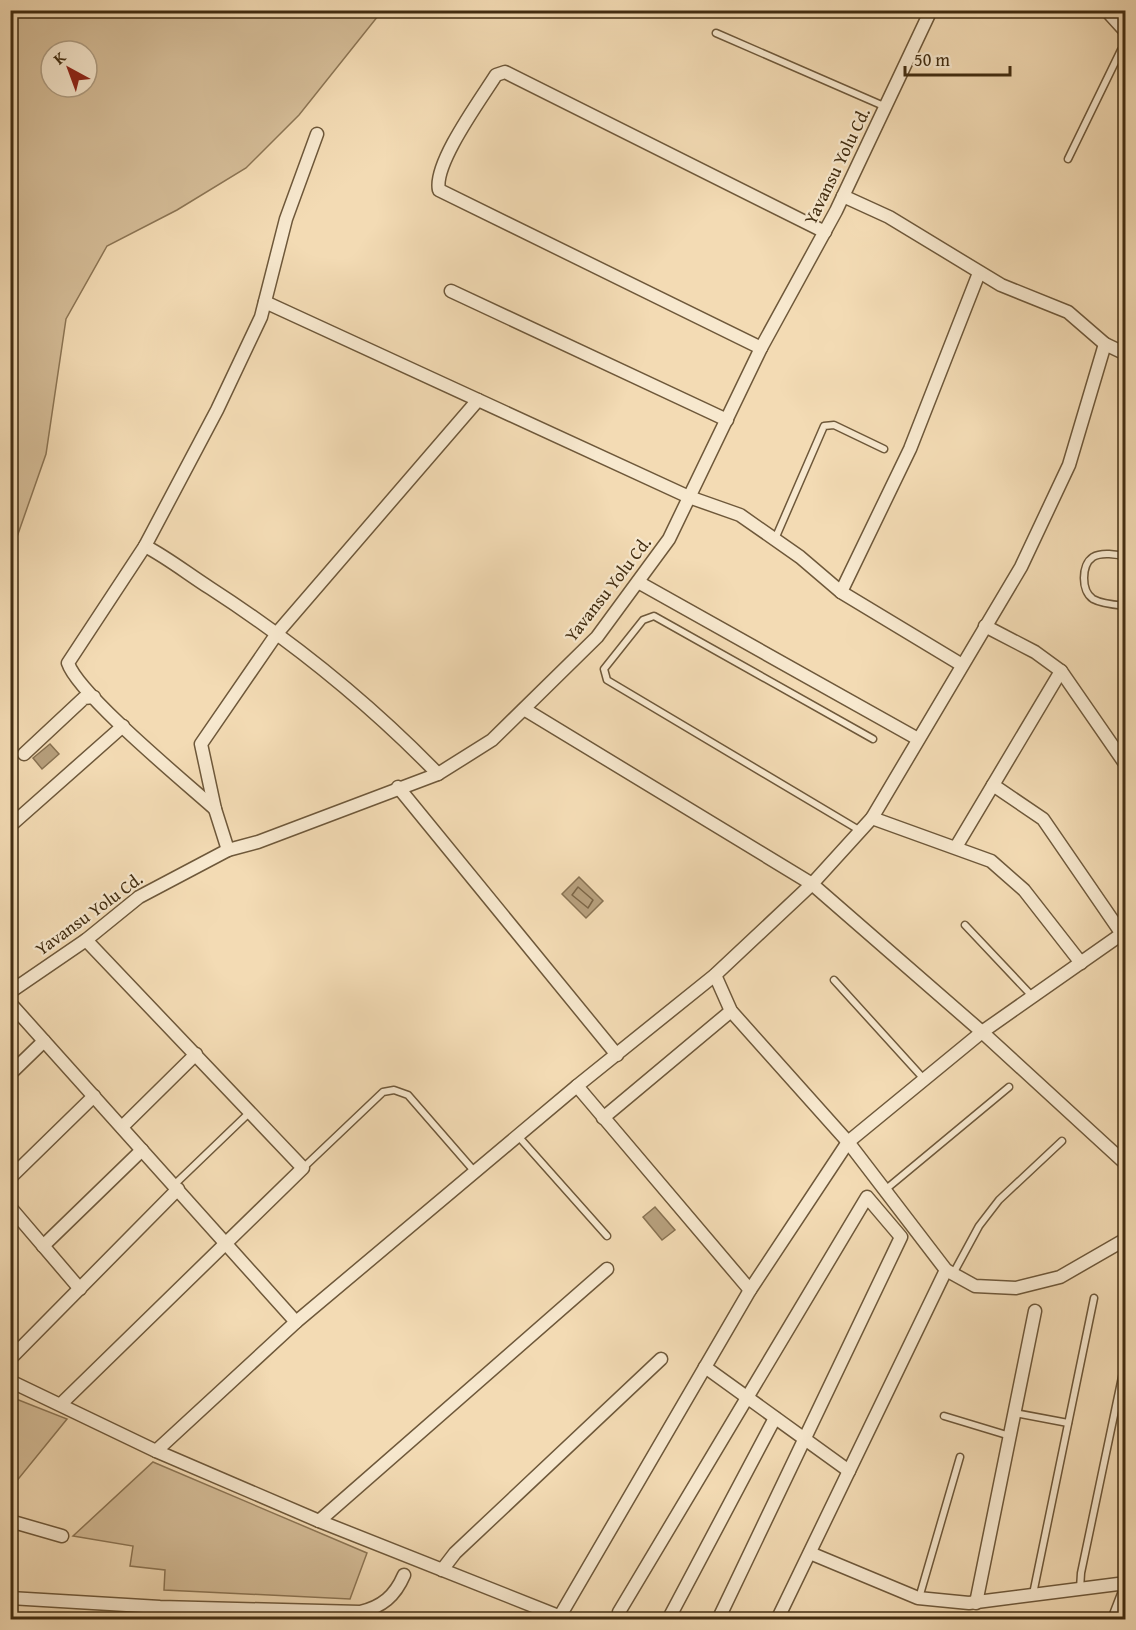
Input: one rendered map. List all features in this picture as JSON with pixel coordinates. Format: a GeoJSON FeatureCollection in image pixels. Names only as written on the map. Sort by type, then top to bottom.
{"type":"FeatureCollection","features":[{"type":"Feature","properties":{"kind":"street","name":"Yavansu Yolu Cd."},"geometry":{"type":"LineString","coordinates":[[10,992],[86,940],[139,897],[228,850],[258,842],[398,787],[438,774],[492,740],[597,637],[669,539],[761,348],[843,196],[931,10]]}},
{"type":"Feature","properties":{"kind":"street"},"geometry":{"type":"LineString","coordinates":[[1106,10],[1125,32]]}},
{"type":"Feature","properties":{"kind":"street"},"geometry":{"type":"LineString","coordinates":[[761,348],[439,190],[437,181],[453,144],[496,75],[505,72],[825,232]]}},
{"type":"Feature","properties":{"kind":"street"},"geometry":{"type":"LineString","coordinates":[[215,809],[123,726],[71,672],[68,663],[145,546],[217,410],[261,317],[286,219],[317,134]]}},
{"type":"Feature","properties":{"kind":"street"},"geometry":{"type":"LineString","coordinates":[[843,196],[889,217],[1001,285],[1068,312],[1106,344],[1125,354]]}},
{"type":"Feature","properties":{"kind":"street"},"geometry":{"type":"LineString","coordinates":[[841,591],[910,449],[980,273]]}},
{"type":"Feature","properties":{"kind":"street"},"geometry":{"type":"LineString","coordinates":[[451,291],[727,420]]}},
{"type":"Feature","properties":{"kind":"street"},"geometry":{"type":"LineString","coordinates":[[265,302],[689,498],[740,515],[800,556],[841,591],[962,665]]}},
{"type":"Feature","properties":{"kind":"street"},"geometry":{"type":"LineString","coordinates":[[156,1450],[296,1322],[577,1086],[716,975],[812,884],[872,818],[1021,567],[1069,465],[1106,344]]}},
{"type":"Feature","properties":{"kind":"street"},"geometry":{"type":"LineString","coordinates":[[228,850],[215,809],[201,744],[278,632],[478,400]]}},
{"type":"Feature","properties":{"kind":"street"},"geometry":{"type":"LineString","coordinates":[[145,546],[168,558],[278,632],[389,723],[438,774]]}},
{"type":"Feature","properties":{"kind":"street"},"geometry":{"type":"LineString","coordinates":[[638,582],[918,739]]}},
{"type":"Feature","properties":{"kind":"street"},"geometry":{"type":"LineString","coordinates":[[985,626],[1035,652],[1061,671],[1125,765]]}},
{"type":"Feature","properties":{"kind":"street"},"geometry":{"type":"LineString","coordinates":[[956,847],[1061,671]]}},
{"type":"Feature","properties":{"kind":"street"},"geometry":{"type":"LineString","coordinates":[[24,754],[84,698],[94,697]]}},
{"type":"Feature","properties":{"kind":"street"},"geometry":{"type":"LineString","coordinates":[[524,709],[812,884],[982,1032],[1125,1164]]}},
{"type":"Feature","properties":{"kind":"street"},"geometry":{"type":"LineString","coordinates":[[10,826],[123,726]]}},
{"type":"Feature","properties":{"kind":"street"},"geometry":{"type":"LineString","coordinates":[[10,1381],[62,1403],[156,1450],[319,1521],[564,1618],[750,1290],[848,1142],[923,1078],[982,1032],[1124,932],[1043,819],[993,785]]}},
{"type":"Feature","properties":{"kind":"street"},"geometry":{"type":"LineString","coordinates":[[398,787],[617,1055]]}},
{"type":"Feature","properties":{"kind":"street"},"geometry":{"type":"LineString","coordinates":[[872,818],[992,861],[1024,890],[1081,963]]}},
{"type":"Feature","properties":{"kind":"street"},"geometry":{"type":"LineString","coordinates":[[62,1403],[303,1168],[86,940]]}},
{"type":"Feature","properties":{"kind":"street"},"geometry":{"type":"LineString","coordinates":[[716,975],[731,1011],[848,1142],[950,1272],[975,1286],[1016,1288],[1060,1277],[1125,1239]]}},
{"type":"Feature","properties":{"kind":"street"},"geometry":{"type":"LineString","coordinates":[[10,1003],[296,1322]]}},
{"type":"Feature","properties":{"kind":"street"},"geometry":{"type":"LineString","coordinates":[[603,1118],[731,1011]]}},
{"type":"Feature","properties":{"kind":"street"},"geometry":{"type":"LineString","coordinates":[[10,1074],[44,1041]]}},
{"type":"Feature","properties":{"kind":"street"},"geometry":{"type":"LineString","coordinates":[[122,1127],[196,1053]]}},
{"type":"Feature","properties":{"kind":"street"},"geometry":{"type":"LineString","coordinates":[[577,1086],[750,1290]]}},
{"type":"Feature","properties":{"kind":"street"},"geometry":{"type":"LineString","coordinates":[[10,1178],[94,1096]]}},
{"type":"Feature","properties":{"kind":"street"},"geometry":{"type":"LineString","coordinates":[[43,1246],[142,1150]]}},
{"type":"Feature","properties":{"kind":"street"},"geometry":{"type":"LineString","coordinates":[[10,1359],[176,1187]]}},
{"type":"Feature","properties":{"kind":"street"},"geometry":{"type":"LineString","coordinates":[[620,1612],[867,1197],[901,1237],[718,1620]]}},
{"type":"Feature","properties":{"kind":"street"},"geometry":{"type":"LineString","coordinates":[[10,1207],[80,1289]]}},
{"type":"Feature","properties":{"kind":"street"},"geometry":{"type":"LineString","coordinates":[[319,1521],[607,1269]]}},
{"type":"Feature","properties":{"kind":"street"},"geometry":{"type":"LineString","coordinates":[[777,1620],[849,1471],[950,1272]]}},
{"type":"Feature","properties":{"kind":"street"},"geometry":{"type":"LineString","coordinates":[[976,1602],[1035,1311]]}},
{"type":"Feature","properties":{"kind":"street"},"geometry":{"type":"LineString","coordinates":[[442,1569],[454,1553],[661,1359]]}},
{"type":"Feature","properties":{"kind":"street"},"geometry":{"type":"LineString","coordinates":[[705,1367],[849,1471]]}},
{"type":"Feature","properties":{"kind":"street"},"geometry":{"type":"LineString","coordinates":[[668,1620],[775,1418]]}},
{"type":"Feature","properties":{"kind":"street"},"geometry":{"type":"LineString","coordinates":[[10,1521],[62,1536]]}},
{"type":"Feature","properties":{"kind":"street"},"geometry":{"type":"LineString","coordinates":[[810,1553],[918,1598],[976,1602],[1125,1583]]}},
{"type":"Feature","properties":{"kind":"street"},"geometry":{"type":"LineString","coordinates":[[10,1598],[160,1607],[360,1612],[379,1607],[398,1590],[404,1575]]}},
{"type":"Feature","properties":{"kind":"street"},"geometry":{"type":"LineString","coordinates":[[1114,1620],[1125,1589]]}},
{"type":"Feature","properties":{"kind":"lane"},"geometry":{"type":"LineString","coordinates":[[716,33],[886,107]]}},
{"type":"Feature","properties":{"kind":"lane"},"geometry":{"type":"LineString","coordinates":[[1068,159],[1125,46]]}},
{"type":"Feature","properties":{"kind":"lane"},"geometry":{"type":"LineString","coordinates":[[775,539],[824,426],[834,425],[884,449]]}},
{"type":"Feature","properties":{"kind":"lane"},"geometry":{"type":"LineString","coordinates":[[1125,557],[1100,554],[1090,558],[1084,581],[1086,590],[1093,599],[1125,606]]}},
{"type":"Feature","properties":{"kind":"lane"},"geometry":{"type":"LineString","coordinates":[[859,830],[607,680],[604,669],[643,620],[654,616],[873,739]]}},
{"type":"Feature","properties":{"kind":"lane"},"geometry":{"type":"LineString","coordinates":[[965,925],[1032,996]]}},
{"type":"Feature","properties":{"kind":"lane"},"geometry":{"type":"LineString","coordinates":[[834,980],[923,1078]]}},
{"type":"Feature","properties":{"kind":"lane"},"geometry":{"type":"LineString","coordinates":[[884,1190],[1009,1087]]}},
{"type":"Feature","properties":{"kind":"lane"},"geometry":{"type":"LineString","coordinates":[[303,1168],[382,1092],[394,1090],[408,1095],[475,1172]]}},
{"type":"Feature","properties":{"kind":"lane"},"geometry":{"type":"LineString","coordinates":[[176,1187],[250,1112]]}},
{"type":"Feature","properties":{"kind":"lane"},"geometry":{"type":"LineString","coordinates":[[517,1136],[608,1236]]}},
{"type":"Feature","properties":{"kind":"lane"},"geometry":{"type":"LineString","coordinates":[[950,1272],[979,1226],[999,1200],[1062,1141]]}},
{"type":"Feature","properties":{"kind":"lane"},"geometry":{"type":"LineString","coordinates":[[1033,1595],[1094,1298]]}},
{"type":"Feature","properties":{"kind":"lane"},"geometry":{"type":"LineString","coordinates":[[1080,1590],[1081,1573],[1125,1358]]}},
{"type":"Feature","properties":{"kind":"lane"},"geometry":{"type":"LineString","coordinates":[[1117,1398],[1125,1400]]}},
{"type":"Feature","properties":{"kind":"lane"},"geometry":{"type":"LineString","coordinates":[[1015,1413],[1068,1422]]}},
{"type":"Feature","properties":{"kind":"lane"},"geometry":{"type":"LineString","coordinates":[[944,1416],[1010,1436]]}},
{"type":"Feature","properties":{"kind":"lane"},"geometry":{"type":"LineString","coordinates":[[918,1598],[960,1457]]}},
{"type":"Feature","properties":{"kind":"shaded area"},"geometry":{"type":"Polygon","coordinates":[[[11,10],[382,11],[299,115],[246,168],[177,210],[107,246],[66,319],[46,454],[11,554],[11,10]]]}},
{"type":"Feature","properties":{"kind":"shaded area"},"geometry":{"type":"Polygon","coordinates":[[[11,1397],[67,1419],[11,1488],[11,1397]]]}},
{"type":"Feature","properties":{"kind":"shaded area"},"geometry":{"type":"Polygon","coordinates":[[[153,1462],[367,1553],[350,1599],[164,1590],[165,1570],[130,1566],[133,1546],[73,1536],[153,1462]]]}},
{"type":"Feature","properties":{"kind":"water"},"geometry":{"type":"Polygon","coordinates":[[[50,744],[59,754],[42,769],[33,758],[50,744]]]}},
{"type":"Feature","properties":{"kind":"water"},"geometry":{"type":"Polygon","coordinates":[[[579,877],[603,901],[586,918],[562,894],[579,877]]]}},
{"type":"Feature","properties":{"kind":"water"},"geometry":{"type":"Polygon","coordinates":[[[655,1207],[675,1230],[662,1240],[643,1217],[655,1207]]]}}]}
